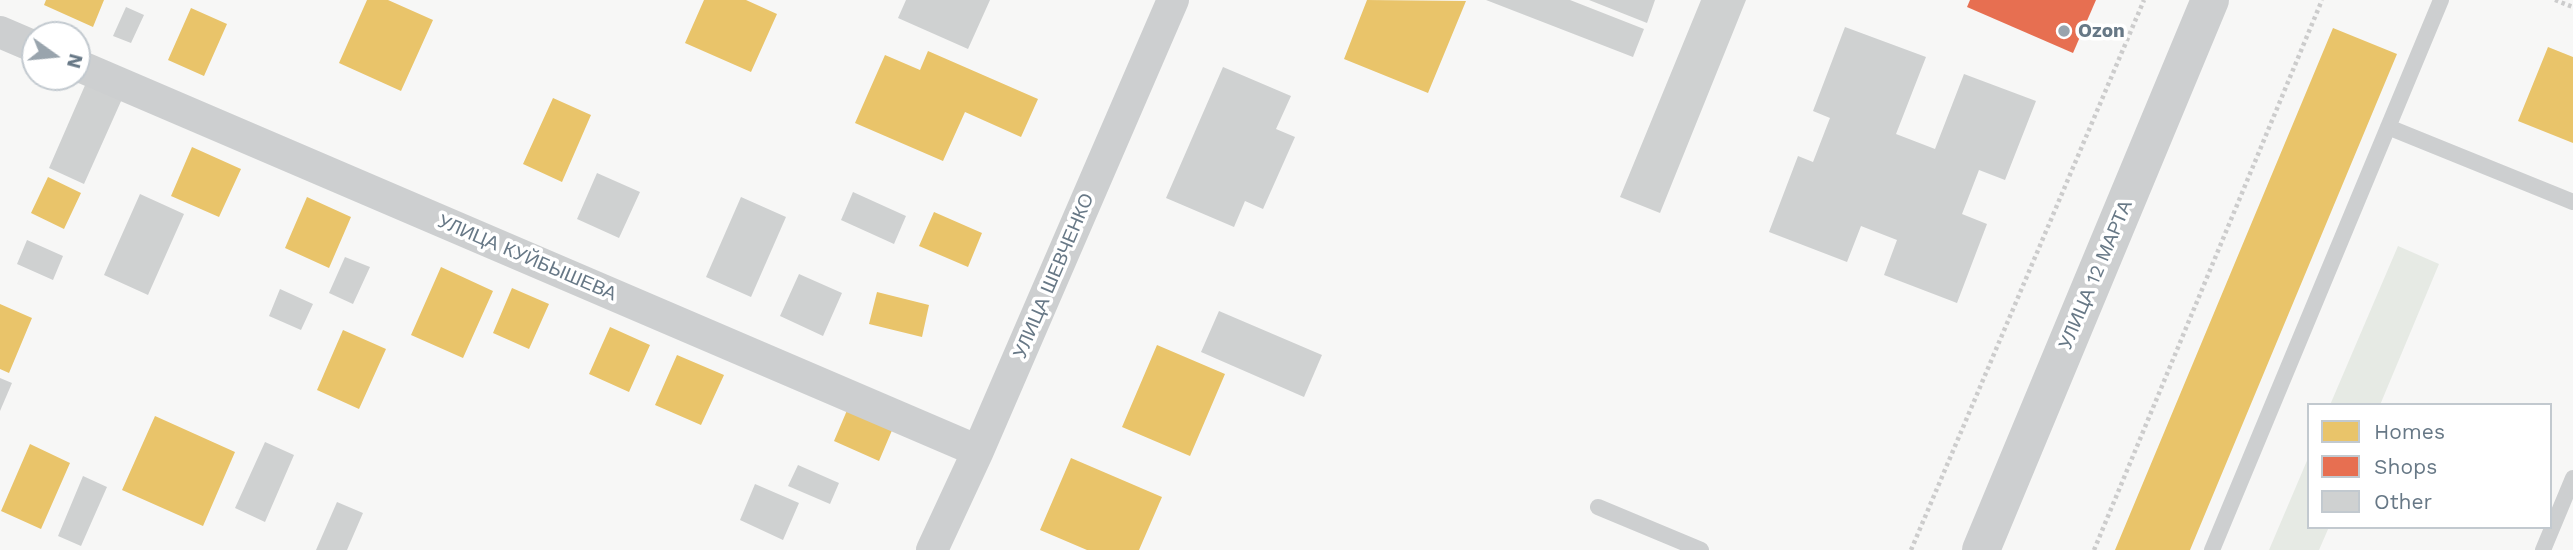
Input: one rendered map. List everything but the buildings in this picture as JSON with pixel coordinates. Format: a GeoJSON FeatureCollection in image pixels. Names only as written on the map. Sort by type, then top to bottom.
{"type":"FeatureCollection","features":[{"type":"Feature","properties":{"kind":"street","name":"УЛИЦА ШЕВЧЕНКО"},"geometry":{"type":"LineString","coordinates":[[932,550],[978,452],[1173,0]]}},
{"type":"Feature","properties":{"kind":"street","name":"УЛИЦА 12 МАРТА"},"geometry":{"type":"LineString","coordinates":[[1981,550],[2210,0]]}},
{"type":"Feature","properties":{"kind":"street"},"geometry":{"type":"LineString","coordinates":[[0,32],[21,41]]}},
{"type":"Feature","properties":{"kind":"street","name":"УЛИЦА КУЙБЫШЕВА"},"geometry":{"type":"LineString","coordinates":[[91,71],[978,452]]}},
{"type":"Feature","properties":{"kind":"lane"},"geometry":{"type":"LineString","coordinates":[[2212,550],[2441,0]]}},
{"type":"Feature","properties":{"kind":"lane"},"geometry":{"type":"LineString","coordinates":[[2388,127],[2573,202]]}},
{"type":"Feature","properties":{"kind":"lane"},"geometry":{"type":"LineString","coordinates":[[2552,528],[2573,478]]}},
{"type":"Feature","properties":{"kind":"lane"},"geometry":{"type":"LineString","coordinates":[[1598,507],[1701,550]]}},
{"type":"Feature","properties":{"kind":"lane"},"geometry":{"type":"LineString","coordinates":[[2543,550],[2552,529]]}},
{"type":"Feature","properties":{"kind":"path"},"geometry":{"type":"LineString","coordinates":[[1911,550],[2144,0]]}},
{"type":"Feature","properties":{"kind":"path"},"geometry":{"type":"LineString","coordinates":[[2094,550],[2322,0]]}},
{"type":"Feature","properties":{"kind":"path"},"geometry":{"type":"LineString","coordinates":[[2555,0],[2573,7]]}},
{"type":"Feature","properties":{"kind":"shaded area"},"geometry":{"type":"Polygon","coordinates":[[[2398,246],[2439,264],[2381,403],[2331,403],[2398,246]]]}},
{"type":"Feature","properties":{"kind":"shaded area"},"geometry":{"type":"Polygon","coordinates":[[[2307,461],[2307,529],[2328,529],[2319,550],[2269,550],[2307,461]]]}},
{"type":"Feature","properties":{"kind":"place","name":"Ozon"},"geometry":{"type":"Point","coordinates":[2064,31]}}]}
